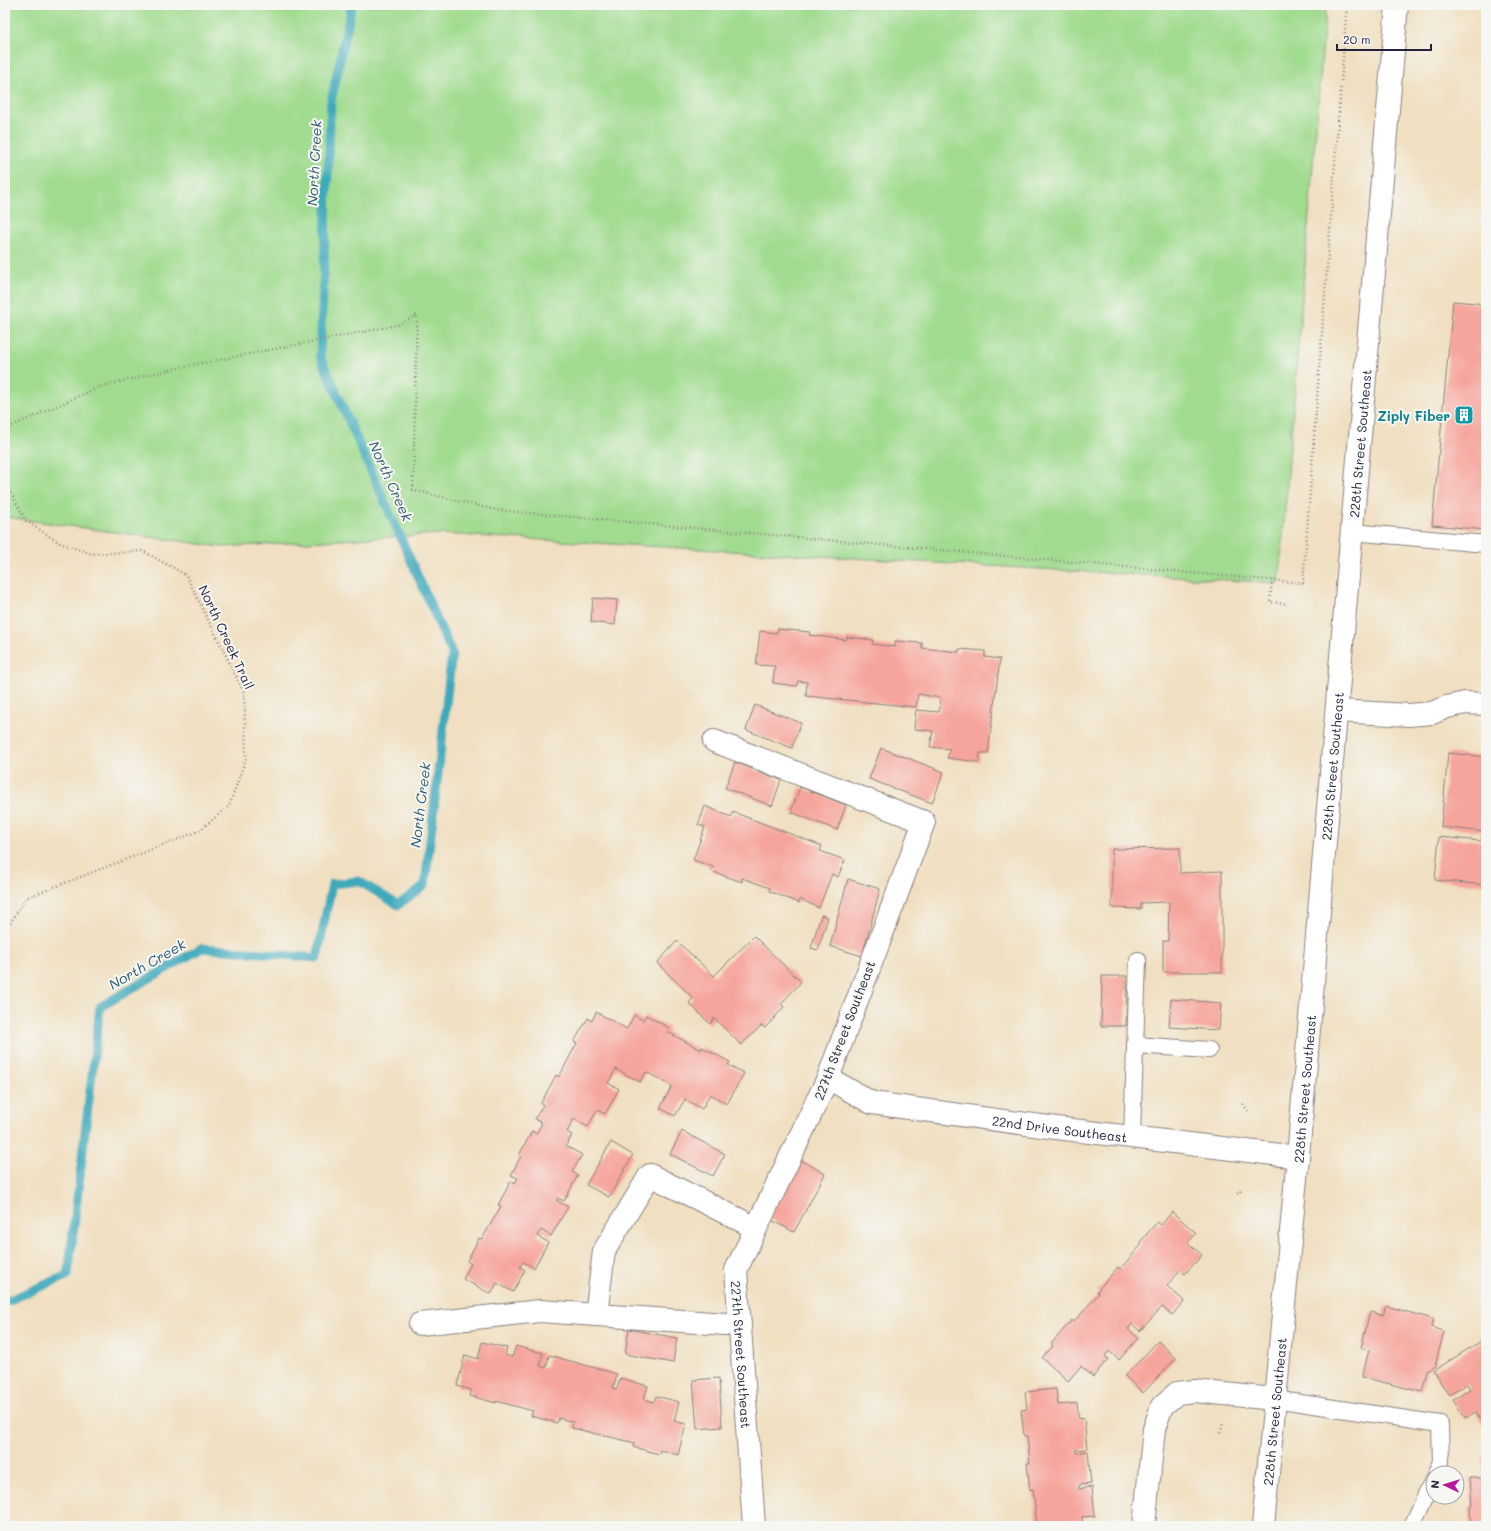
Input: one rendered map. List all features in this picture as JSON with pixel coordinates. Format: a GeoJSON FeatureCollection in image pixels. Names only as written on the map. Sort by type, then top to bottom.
{"type":"FeatureCollection","features":[{"type":"Feature","properties":{"kind":"street","name":"228th Street Southeast"},"geometry":{"type":"LineString","coordinates":[[1263,1526],[1298,1157],[1397,5]]}},
{"type":"Feature","properties":{"kind":"street"},"geometry":{"type":"LineString","coordinates":[[1337,711],[1409,715],[1432,713],[1447,707],[1465,703],[1486,704]]}},
{"type":"Feature","properties":{"kind":"street","name":"227th Street Southeast"},"geometry":{"type":"LineString","coordinates":[[714,741],[924,822],[828,1078],[736,1270],[754,1526]]}},
{"type":"Feature","properties":{"kind":"street","name":"22nd Drive Southeast"},"geometry":{"type":"LineString","coordinates":[[828,1078],[872,1103],[1298,1157]]}},
{"type":"Feature","properties":{"kind":"street"},"geometry":{"type":"LineString","coordinates":[[596,1315],[604,1251],[650,1175],[756,1228]]}},
{"type":"Feature","properties":{"kind":"street"},"geometry":{"type":"LineString","coordinates":[[420,1324],[540,1311],[740,1324]]}},
{"type":"Feature","properties":{"kind":"street"},"geometry":{"type":"LineString","coordinates":[[1144,1526],[1154,1429],[1162,1406],[1177,1393],[1194,1391],[1274,1399]]}},
{"type":"Feature","properties":{"kind":"lane"},"geometry":{"type":"LineString","coordinates":[[1352,532],[1486,544]]}},
{"type":"Feature","properties":{"kind":"lane"},"geometry":{"type":"LineString","coordinates":[[1132,1137],[1138,960]]}},
{"type":"Feature","properties":{"kind":"lane"},"geometry":{"type":"LineString","coordinates":[[1135,1045],[1209,1050]]}},
{"type":"Feature","properties":{"kind":"lane"},"geometry":{"type":"LineString","coordinates":[[1274,1399],[1440,1424],[1440,1465]]}},
{"type":"Feature","properties":{"kind":"lane"},"geometry":{"type":"LineString","coordinates":[[1412,1526],[1425,1498]]}},
{"type":"Feature","properties":{"kind":"path"},"geometry":{"type":"LineString","coordinates":[[5,429],[102,386],[182,367],[398,325],[417,315],[413,490],[496,510],[1302,583],[1347,5]]}},
{"type":"Feature","properties":{"kind":"path","name":"North Creek Trail"},"geometry":{"type":"LineString","coordinates":[[5,482],[26,521],[60,543],[92,554],[143,551],[186,575],[244,692],[246,758],[229,806],[199,831],[26,898],[5,931]]}},
{"type":"Feature","properties":{"kind":"path"},"geometry":{"type":"LineString","coordinates":[[1272,580],[1270,602],[1288,604]]}},
{"type":"Feature","properties":{"kind":"path"},"geometry":{"type":"LineString","coordinates":[[1244,1104],[1248,1111]]}},
{"type":"Feature","properties":{"kind":"path"},"geometry":{"type":"LineString","coordinates":[[1237,1194],[1242,1190]]}},
{"type":"Feature","properties":{"kind":"path"},"geometry":{"type":"LineString","coordinates":[[1220,1433],[1223,1424]]}},
{"type":"Feature","properties":{"kind":"green space"},"geometry":{"type":"Polygon","coordinates":[[[5,5],[1326,5],[1279,583],[441,534],[222,547],[5,517],[5,5]]]}},
{"type":"Feature","properties":{"kind":"building","name":"Ziply Fiber"},"geometry":{"type":"Polygon","coordinates":[[[1453,301],[1486,304],[1486,530],[1432,525],[1453,301]]]}},
{"type":"Feature","properties":{"kind":"building"},"geometry":{"type":"Polygon","coordinates":[[[593,598],[617,600],[615,625],[591,622],[593,598]]]}},
{"type":"Feature","properties":{"kind":"building"},"geometry":{"type":"Polygon","coordinates":[[[777,629],[810,632],[809,635],[846,640],[847,637],[873,640],[872,644],[895,647],[895,641],[922,643],[922,648],[959,652],[959,649],[985,651],[985,657],[1000,659],[988,753],[980,753],[979,762],[947,758],[950,749],[930,747],[933,731],[914,729],[916,710],[939,712],[941,698],[918,694],[916,707],[806,696],[807,682],[798,681],[797,686],[773,683],[775,666],[756,665],[760,631],[777,633],[777,629]]]}},
{"type":"Feature","properties":{"kind":"building"},"geometry":{"type":"Polygon","coordinates":[[[755,705],[801,723],[792,748],[746,730],[755,705]]]}},
{"type":"Feature","properties":{"kind":"building"},"geometry":{"type":"Polygon","coordinates":[[[881,748],[944,772],[932,803],[869,779],[881,748]]]}},
{"type":"Feature","properties":{"kind":"building"},"geometry":{"type":"Polygon","coordinates":[[[1448,753],[1486,757],[1486,832],[1441,827],[1448,753]]]}},
{"type":"Feature","properties":{"kind":"building"},"geometry":{"type":"Polygon","coordinates":[[[735,762],[781,780],[772,806],[725,788],[735,762]]]}},
{"type":"Feature","properties":{"kind":"building"},"geometry":{"type":"Polygon","coordinates":[[[800,787],[846,805],[837,830],[791,812],[800,787]]]}},
{"type":"Feature","properties":{"kind":"building"},"geometry":{"type":"Polygon","coordinates":[[[705,806],[731,817],[733,812],[822,846],[820,851],[845,860],[838,877],[832,874],[819,908],[800,899],[799,903],[769,891],[770,888],[742,878],[742,882],[711,871],[713,867],[693,860],[705,827],[698,825],[705,806]]]}},
{"type":"Feature","properties":{"kind":"building"},"geometry":{"type":"Polygon","coordinates":[[[1482,834],[1486,834],[1486,885],[1435,880],[1439,837],[1481,841],[1482,834]]]}},
{"type":"Feature","properties":{"kind":"building"},"geometry":{"type":"Polygon","coordinates":[[[1180,848],[1180,873],[1222,871],[1222,972],[1163,972],[1163,941],[1168,941],[1169,902],[1141,903],[1141,909],[1112,908],[1112,849],[1180,848]]]}},
{"type":"Feature","properties":{"kind":"building"},"geometry":{"type":"Polygon","coordinates":[[[848,879],[880,889],[862,956],[830,946],[848,879]]]}},
{"type":"Feature","properties":{"kind":"building"},"geometry":{"type":"Polygon","coordinates":[[[821,915],[828,917],[818,950],[811,948],[821,915]]]}},
{"type":"Feature","properties":{"kind":"building"},"geometry":{"type":"Polygon","coordinates":[[[754,936],[801,982],[781,1004],[784,1007],[765,1028],[762,1025],[741,1045],[714,1018],[710,1024],[689,1003],[693,998],[657,963],[677,941],[714,976],[754,936]]]}},
{"type":"Feature","properties":{"kind":"building"},"geometry":{"type":"Polygon","coordinates":[[[1102,976],[1127,976],[1126,1026],[1101,1026],[1102,976]]]}},
{"type":"Feature","properties":{"kind":"building"},"geometry":{"type":"Polygon","coordinates":[[[1171,999],[1221,1003],[1219,1030],[1169,1027],[1171,999]]]}},
{"type":"Feature","properties":{"kind":"building"},"geometry":{"type":"Polygon","coordinates":[[[596,1012],[627,1029],[634,1015],[643,1020],[646,1015],[669,1028],[668,1032],[701,1050],[702,1047],[730,1062],[728,1065],[744,1073],[727,1104],[710,1094],[702,1109],[685,1099],[675,1116],[660,1108],[672,1086],[646,1072],[640,1082],[616,1069],[608,1083],[619,1089],[605,1114],[597,1110],[588,1127],[574,1119],[567,1132],[572,1135],[566,1146],[582,1155],[572,1172],[578,1175],[564,1201],[558,1198],[556,1200],[568,1207],[551,1236],[541,1230],[537,1236],[548,1242],[534,1268],[523,1262],[520,1267],[525,1270],[513,1292],[497,1283],[491,1294],[463,1279],[471,1264],[467,1261],[479,1238],[482,1239],[501,1206],[498,1205],[511,1181],[515,1183],[518,1178],[511,1175],[521,1156],[519,1155],[532,1131],[536,1134],[542,1123],[535,1119],[543,1105],[541,1103],[556,1075],[559,1077],[577,1043],[574,1042],[588,1018],[592,1021],[596,1012]]]}},
{"type":"Feature","properties":{"kind":"building"},"geometry":{"type":"Polygon","coordinates":[[[682,1131],[725,1154],[713,1176],[670,1154],[682,1131]]]}},
{"type":"Feature","properties":{"kind":"building"},"geometry":{"type":"Polygon","coordinates":[[[611,1142],[633,1155],[609,1197],[586,1185],[611,1142]]]}},
{"type":"Feature","properties":{"kind":"building"},"geometry":{"type":"Polygon","coordinates":[[[796,1157],[825,1174],[794,1232],[764,1216],[796,1157]]]}},
{"type":"Feature","properties":{"kind":"building"},"geometry":{"type":"Polygon","coordinates":[[[1172,1212],[1196,1233],[1188,1243],[1202,1255],[1185,1274],[1180,1270],[1167,1286],[1184,1301],[1172,1315],[1162,1307],[1140,1331],[1132,1324],[1128,1329],[1138,1338],[1119,1360],[1109,1351],[1105,1356],[1108,1359],[1093,1377],[1081,1366],[1068,1381],[1042,1358],[1053,1346],[1051,1344],[1072,1320],[1074,1322],[1099,1293],[1097,1291],[1118,1267],[1120,1269],[1142,1244],[1140,1242],[1157,1222],[1161,1225],[1172,1212]]]}},
{"type":"Feature","properties":{"kind":"building"},"geometry":{"type":"Polygon","coordinates":[[[1386,1306],[1433,1319],[1431,1327],[1444,1331],[1435,1366],[1427,1371],[1422,1392],[1362,1377],[1369,1350],[1361,1348],[1370,1312],[1383,1315],[1386,1306]]]}},
{"type":"Feature","properties":{"kind":"building"},"geometry":{"type":"Polygon","coordinates":[[[629,1329],[677,1338],[673,1363],[625,1354],[629,1329]]]}},
{"type":"Feature","properties":{"kind":"building"},"geometry":{"type":"Polygon","coordinates":[[[1486,1338],[1486,1428],[1476,1412],[1465,1418],[1453,1400],[1470,1389],[1467,1384],[1449,1395],[1433,1371],[1486,1338]]]}},
{"type":"Feature","properties":{"kind":"building"},"geometry":{"type":"Polygon","coordinates":[[[1158,1341],[1176,1358],[1143,1393],[1125,1376],[1158,1341]]]}},
{"type":"Feature","properties":{"kind":"building"},"geometry":{"type":"Polygon","coordinates":[[[482,1342],[507,1348],[505,1355],[512,1357],[516,1346],[543,1353],[540,1366],[546,1368],[549,1355],[617,1374],[613,1388],[617,1389],[620,1378],[648,1386],[644,1399],[654,1402],[656,1396],[679,1402],[674,1421],[686,1424],[678,1455],[660,1450],[659,1454],[633,1447],[635,1443],[572,1428],[573,1422],[559,1418],[557,1423],[531,1416],[533,1411],[470,1396],[471,1390],[457,1386],[465,1355],[478,1359],[482,1342]]]}},
{"type":"Feature","properties":{"kind":"building"},"geometry":{"type":"Polygon","coordinates":[[[719,1378],[722,1427],[697,1429],[693,1380],[719,1378]]]}},
{"type":"Feature","properties":{"kind":"building"},"geometry":{"type":"Polygon","coordinates":[[[1056,1389],[1058,1405],[1077,1403],[1079,1419],[1084,1418],[1087,1449],[1075,1450],[1076,1453],[1088,1451],[1091,1484],[1079,1485],[1079,1489],[1092,1487],[1095,1516],[1082,1517],[1083,1526],[1037,1526],[1033,1489],[1030,1490],[1027,1463],[1030,1463],[1027,1436],[1024,1436],[1021,1410],[1027,1409],[1025,1392],[1056,1389]]]}},
{"type":"Feature","properties":{"kind":"building"},"geometry":{"type":"Polygon","coordinates":[[[1486,1455],[1486,1526],[1471,1526],[1470,1506],[1472,1505],[1470,1478],[1483,1478],[1482,1456],[1486,1455]]]}},
{"type":"Feature","properties":{"kind":"waterway","name":"North Creek"},"geometry":{"type":"LineString","coordinates":[[5,1302],[68,1275],[100,1007],[202,948],[317,958],[332,884],[359,881],[398,905],[425,885],[452,653],[320,356],[331,101],[352,5]]}},
{"type":"Feature","properties":{"kind":"place","name":"Ziply Fiber"},"geometry":{"type":"Point","coordinates":[1464,415]}}]}
